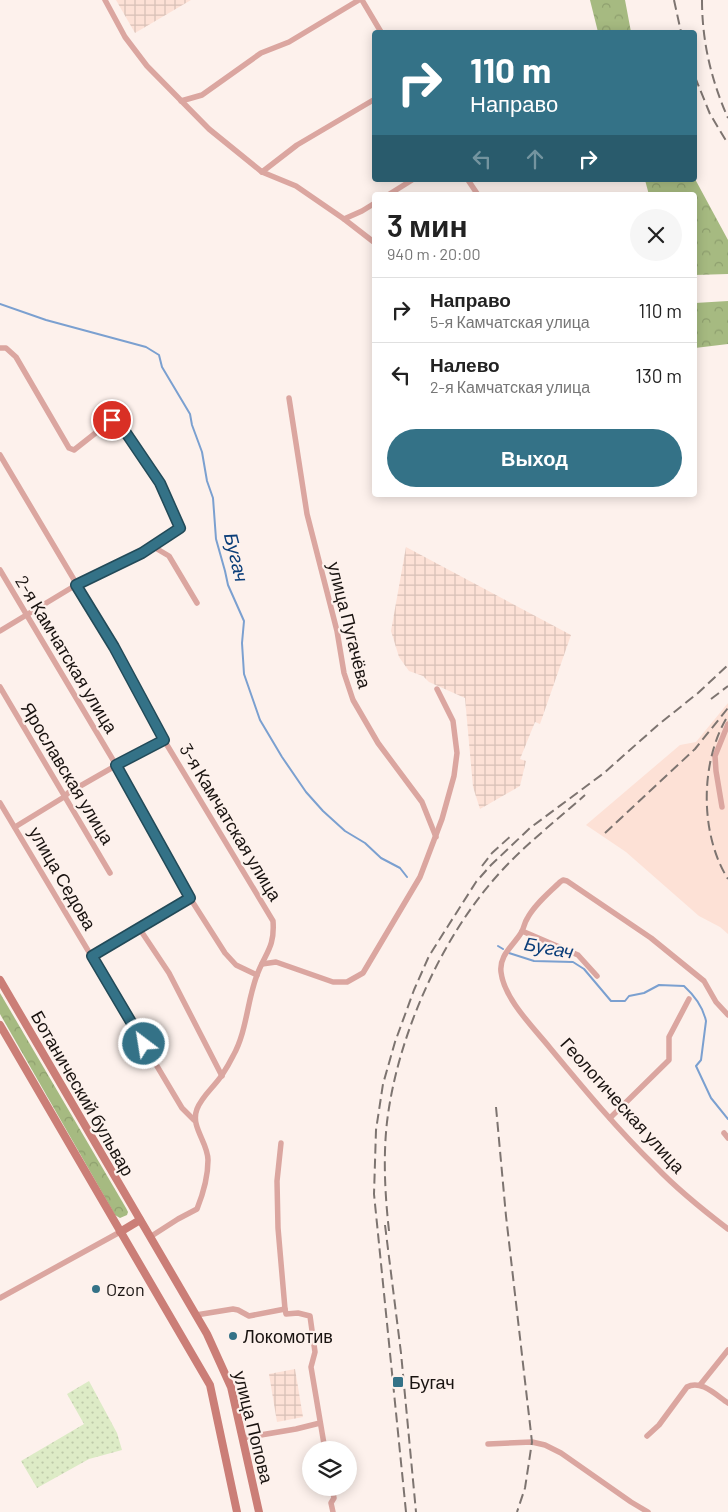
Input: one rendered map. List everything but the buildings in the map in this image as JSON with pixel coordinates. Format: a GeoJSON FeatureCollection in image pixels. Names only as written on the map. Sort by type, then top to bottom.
{"type":"FeatureCollection","features":[{"type":"Feature","properties":{"kind":"street"},"geometry":{"type":"LineString","coordinates":[[105,0],[125,37],[147,66],[209,129],[262,172],[296,186],[372,241]]}},
{"type":"Feature","properties":{"kind":"street"},"geometry":{"type":"LineString","coordinates":[[181,101],[202,95],[261,53],[289,42],[361,0],[380,30]]}},
{"type":"Feature","properties":{"kind":"street"},"geometry":{"type":"LineString","coordinates":[[262,172],[297,145],[372,101]]}},
{"type":"Feature","properties":{"kind":"street"},"geometry":{"type":"LineString","coordinates":[[393,192],[409,182]]}},
{"type":"Feature","properties":{"kind":"street"},"geometry":{"type":"LineString","coordinates":[[344,219],[372,205]]}},
{"type":"Feature","properties":{"kind":"street"},"geometry":{"type":"LineString","coordinates":[[0,348],[10,351],[16,357],[69,448],[74,450],[112,420],[118,421],[160,483],[180,524],[178,530],[142,553],[76,585],[0,631]]}},
{"type":"Feature","properties":{"kind":"street","name":"улица Пугачёва"},"geometry":{"type":"LineString","coordinates":[[289,398],[307,514],[337,631],[344,673],[353,700],[378,743],[422,802],[436,838]]}},
{"type":"Feature","properties":{"kind":"street","name":"3-я Камчатская улица"},"geometry":{"type":"LineString","coordinates":[[0,455],[114,647],[164,740],[273,921],[274,931],[271,948],[262,964]]}},
{"type":"Feature","properties":{"kind":"street"},"geometry":{"type":"LineString","coordinates":[[152,546],[169,556],[197,603]]}},
{"type":"Feature","properties":{"kind":"street","name":"2-я Камчатская улица"},"geometry":{"type":"LineString","coordinates":[[0,570],[116,765],[190,898],[232,962],[257,975]]}},
{"type":"Feature","properties":{"kind":"street","name":"Ярославская улица"},"geometry":{"type":"LineString","coordinates":[[0,688],[110,873]]}},
{"type":"Feature","properties":{"kind":"street"},"geometry":{"type":"LineString","coordinates":[[194,1120],[197,1109],[203,1099],[222,1076],[235,1053],[245,1026],[257,975],[262,964],[276,962],[333,982],[347,982],[364,973],[420,877],[436,838],[454,776],[457,753],[453,721],[437,690]]}},
{"type":"Feature","properties":{"kind":"street"},"geometry":{"type":"LineString","coordinates":[[722,807],[715,756],[728,724]]}},
{"type":"Feature","properties":{"kind":"street"},"geometry":{"type":"LineString","coordinates":[[16,827],[68,793],[164,740]]}},
{"type":"Feature","properties":{"kind":"street","name":"улица Седова"},"geometry":{"type":"LineString","coordinates":[[0,803],[182,1108],[194,1120],[207,1151],[208,1160],[202,1196],[197,1209],[150,1237]]}},
{"type":"Feature","properties":{"kind":"street"},"geometry":{"type":"LineString","coordinates":[[597,976],[578,955],[522,931],[532,911],[563,880],[651,938],[704,981],[716,1002],[728,1015]]}},
{"type":"Feature","properties":{"kind":"street"},"geometry":{"type":"LineString","coordinates":[[92,956],[190,898]]}},
{"type":"Feature","properties":{"kind":"street"},"geometry":{"type":"LineString","coordinates":[[139,928],[169,973],[222,1076]]}},
{"type":"Feature","properties":{"kind":"street","name":"Геологическая улица"},"geometry":{"type":"LineString","coordinates":[[522,931],[502,960],[501,972],[506,991],[527,1020],[610,1118],[656,1168],[728,1229]]}},
{"type":"Feature","properties":{"kind":"street","name":"Ботанический бульвар"},"geometry":{"type":"LineString","coordinates":[[0,980],[140,1220]]}},
{"type":"Feature","properties":{"kind":"street"},"geometry":{"type":"LineString","coordinates":[[610,1118],[669,1060],[669,1037],[689,999]]}},
{"type":"Feature","properties":{"kind":"street"},"geometry":{"type":"LineString","coordinates":[[0,1025],[120,1232]]}},
{"type":"Feature","properties":{"kind":"street"},"geometry":{"type":"LineString","coordinates":[[281,1143],[277,1181],[278,1228],[285,1309],[286,1314],[298,1313],[310,1316],[315,1352],[311,1367],[323,1441]]}},
{"type":"Feature","properties":{"kind":"street"},"geometry":{"type":"LineString","coordinates":[[0,1298],[140,1220]]}},
{"type":"Feature","properties":{"kind":"street","name":"улица Попова"},"geometry":{"type":"LineString","coordinates":[[140,1220],[224,1367],[231,1387],[259,1512]]}},
{"type":"Feature","properties":{"kind":"street","name":"улица Попова"},"geometry":{"type":"LineString","coordinates":[[120,1232],[210,1385],[237,1512]]}},
{"type":"Feature","properties":{"kind":"street"},"geometry":{"type":"LineString","coordinates":[[196,1315],[233,1309],[249,1316],[285,1309]]}},
{"type":"Feature","properties":{"kind":"street"},"geometry":{"type":"LineString","coordinates":[[700,1385],[728,1350]]}},
{"type":"Feature","properties":{"kind":"street"},"geometry":{"type":"LineString","coordinates":[[647,1436],[659,1425],[691,1384],[700,1385],[728,1402]]}},
{"type":"Feature","properties":{"kind":"street"},"geometry":{"type":"LineString","coordinates":[[243,1438],[320,1423]]}},
{"type":"Feature","properties":{"kind":"street"},"geometry":{"type":"LineString","coordinates":[[488,1444],[532,1442],[545,1444],[648,1512]]}},
{"type":"Feature","properties":{"kind":"street"},"geometry":{"type":"LineString","coordinates":[[333,1512],[334,1496]]}},
{"type":"Feature","properties":{"kind":"shaded area"},"geometry":{"type":"Polygon","coordinates":[[[116,0],[191,0],[135,33],[116,0]]]}},
{"type":"Feature","properties":{"kind":"shaded area"},"geometry":{"type":"Polygon","coordinates":[[[406,547],[571,635],[540,724],[535,722],[520,759],[526,761],[520,786],[480,809],[473,787],[465,698],[429,682],[423,676],[409,671],[399,657],[391,631],[406,547]]]}},
{"type":"Feature","properties":{"kind":"shaded area"},"geometry":{"type":"Polygon","coordinates":[[[728,703],[728,934],[720,927],[699,916],[626,852],[586,825],[680,745],[696,742],[728,703]]]}},
{"type":"Feature","properties":{"kind":"shaded area"},"geometry":{"type":"Polygon","coordinates":[[[295,1369],[303,1417],[277,1422],[269,1374],[295,1369]]]}},
{"type":"Feature","properties":{"kind":"green space"},"geometry":{"type":"Polygon","coordinates":[[[590,0],[625,0],[631,30],[598,30],[590,0]]]}},
{"type":"Feature","properties":{"kind":"green space"},"geometry":{"type":"Polygon","coordinates":[[[646,182],[697,182],[728,240],[728,274],[697,275],[697,192],[648,192],[646,182]]]}},
{"type":"Feature","properties":{"kind":"green space"},"geometry":{"type":"Polygon","coordinates":[[[728,301],[728,344],[697,348],[697,303],[728,301]]]}},
{"type":"Feature","properties":{"kind":"green space"},"geometry":{"type":"Polygon","coordinates":[[[0,993],[126,1208],[127,1215],[120,1218],[115,1215],[0,1014],[0,993]]]}},
{"type":"Feature","properties":{"kind":"green space"},"geometry":{"type":"Polygon","coordinates":[[[89,1381],[117,1433],[122,1450],[89,1459],[37,1488],[21,1461],[84,1424],[67,1394],[89,1381]]]}},
{"type":"Feature","properties":{"kind":"waterway","name":"Бугач"},"geometry":{"type":"LineString","coordinates":[[0,304],[46,320],[146,347],[159,355],[162,367],[190,414],[202,452],[207,481],[213,498],[216,539],[228,585],[244,621],[242,643],[244,674],[260,720],[306,792],[323,811],[345,831],[365,843],[381,858],[400,868],[407,877]]}},
{"type":"Feature","properties":{"kind":"waterway"},"geometry":{"type":"LineString","coordinates":[[498,946],[503,949]]}},
{"type":"Feature","properties":{"kind":"waterway","name":"Бугач"},"geometry":{"type":"LineString","coordinates":[[509,953],[534,961],[573,962],[584,969],[611,1001],[625,1001],[629,996],[644,993],[659,985],[684,986],[698,1002],[706,1021],[701,1060],[696,1066],[711,1098],[728,1119]]}},
{"type":"Feature","properties":{"kind":"railway"},"geometry":{"type":"LineString","coordinates":[[674,0],[681,30]]}},
{"type":"Feature","properties":{"kind":"railway"},"geometry":{"type":"LineString","coordinates":[[702,0],[702,15],[712,75],[728,118]]}},
{"type":"Feature","properties":{"kind":"railway"},"geometry":{"type":"LineString","coordinates":[[697,82],[710,114],[728,144]]}},
{"type":"Feature","properties":{"kind":"railway"},"geometry":{"type":"LineString","coordinates":[[406,1512],[374,1194],[376,1130],[383,1084],[395,1042],[414,990],[429,956],[476,882],[491,865],[530,828],[604,773],[728,665]]}},
{"type":"Feature","properties":{"kind":"railway"},"geometry":{"type":"LineString","coordinates":[[711,699],[728,686]]}},
{"type":"Feature","properties":{"kind":"railway"},"geometry":{"type":"LineString","coordinates":[[605,833],[695,749],[728,708]]}},
{"type":"Feature","properties":{"kind":"railway"},"geometry":{"type":"LineString","coordinates":[[726,719],[717,737],[711,757],[707,799],[708,821],[712,842],[728,879]]}},
{"type":"Feature","properties":{"kind":"railway"},"geometry":{"type":"LineString","coordinates":[[389,1231],[385,1176],[387,1122],[400,1057],[424,992],[457,930],[496,877],[528,845],[585,795]]}},
{"type":"Feature","properties":{"kind":"railway"},"geometry":{"type":"LineString","coordinates":[[482,866],[492,853],[513,834]]}},
{"type":"Feature","properties":{"kind":"railway"},"geometry":{"type":"LineString","coordinates":[[496,1107],[506,1216],[532,1442],[525,1488],[517,1512]]}},
{"type":"Feature","properties":{"kind":"railway"},"geometry":{"type":"LineString","coordinates":[[385,1225],[401,1353],[416,1512]]}},
{"type":"Feature","properties":{"kind":"place","name":"Ozon"},"geometry":{"type":"Point","coordinates":[96,1289]}},
{"type":"Feature","properties":{"kind":"place","name":"Локомотив"},"geometry":{"type":"Point","coordinates":[233,1336]}},
{"type":"Feature","properties":{"kind":"place","name":"Бугач"},"geometry":{"type":"Point","coordinates":[398,1382]}},
{"type":"Feature","properties":{"kind":"route"},"geometry":{"type":"LineString","coordinates":[[112,420],[118,421],[160,483],[180,524],[178,530],[142,553],[76,585],[114,647],[164,740],[116,765],[190,898],[92,956],[144,1044]]}}]}
